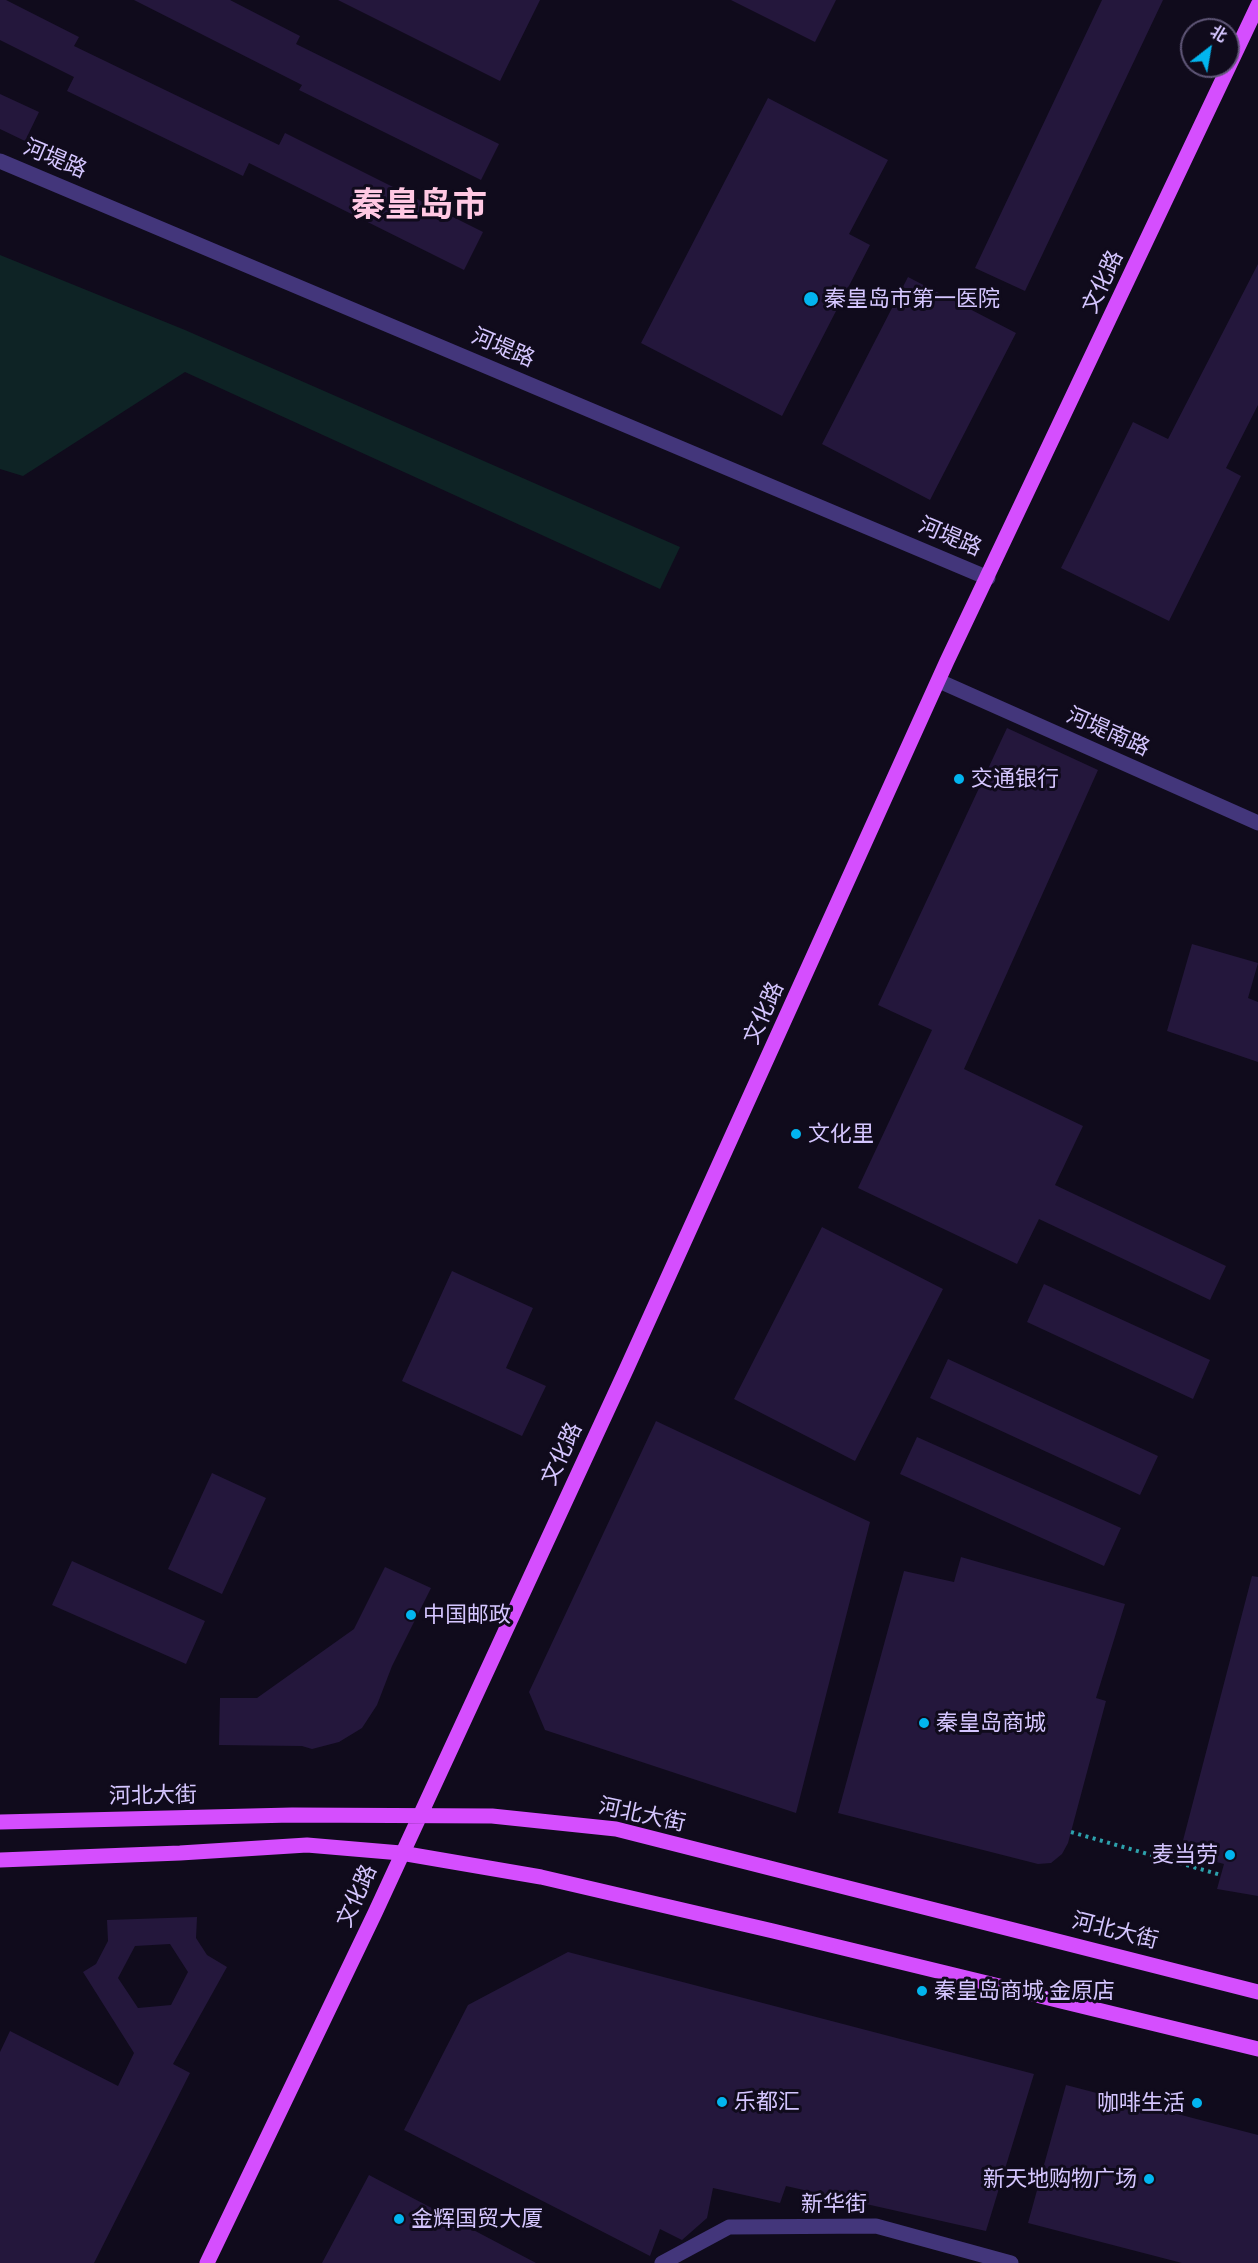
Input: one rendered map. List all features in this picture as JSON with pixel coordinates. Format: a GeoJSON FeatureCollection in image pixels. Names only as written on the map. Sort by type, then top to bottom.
{"type":"FeatureCollection","features":[{"type":"Feature","properties":{"kind":"main road","name":"文化路"},"geometry":{"type":"LineString","coordinates":[[207,2263],[375,1913],[631,1359],[947,661],[1258,5]]}},
{"type":"Feature","properties":{"kind":"main road","name":"河北大街"},"geometry":{"type":"LineString","coordinates":[[0,1822],[292,1815],[492,1816],[616,1829],[1258,1992]]}},
{"type":"Feature","properties":{"kind":"main road"},"geometry":{"type":"LineString","coordinates":[[0,1860],[307,1845],[401,1853],[541,1877],[1258,2049]]}},
{"type":"Feature","properties":{"kind":"street","name":"河堤路"},"geometry":{"type":"LineString","coordinates":[[0,161],[988,578]]}},
{"type":"Feature","properties":{"kind":"street","name":"河堤南路"},"geometry":{"type":"LineString","coordinates":[[939,681],[1258,823]]}},
{"type":"Feature","properties":{"kind":"street","name":"新华街"},"geometry":{"type":"LineString","coordinates":[[662,2263],[729,2227],[876,2226],[1011,2263]]}},
{"type":"Feature","properties":{"kind":"path"},"geometry":{"type":"LineString","coordinates":[[1071,1832],[1221,1875]]}},
{"type":"Feature","properties":{"kind":"green space"},"geometry":{"type":"Polygon","coordinates":[[[0,255],[185,330],[680,547],[660,589],[185,372],[23,476],[0,469],[0,255]]]}},
{"type":"Feature","properties":{"kind":"building"},"geometry":{"type":"Polygon","coordinates":[[[0,0],[6,0],[79,37],[74,46],[279,145],[285,133],[483,232],[464,270],[249,163],[243,176],[67,91],[74,77],[0,40],[0,0]]]}},
{"type":"Feature","properties":{"kind":"building"},"geometry":{"type":"Polygon","coordinates":[[[134,0],[230,0],[300,36],[296,44],[499,144],[481,180],[299,90],[302,85],[134,0]]]}},
{"type":"Feature","properties":{"kind":"building"},"geometry":{"type":"Polygon","coordinates":[[[338,0],[540,0],[500,81],[338,0]]]}},
{"type":"Feature","properties":{"kind":"building"},"geometry":{"type":"Polygon","coordinates":[[[731,0],[836,0],[815,42],[731,0]]]}},
{"type":"Feature","properties":{"kind":"building"},"geometry":{"type":"Polygon","coordinates":[[[1102,0],[1163,0],[1025,291],[975,268],[1102,0]]]}},
{"type":"Feature","properties":{"kind":"building"},"geometry":{"type":"Polygon","coordinates":[[[0,94],[39,112],[25,141],[0,129],[0,94]]]}},
{"type":"Feature","properties":{"kind":"building"},"geometry":{"type":"Polygon","coordinates":[[[768,98],[888,160],[849,234],[870,245],[782,416],[641,343],[768,98]]]}},
{"type":"Feature","properties":{"kind":"building"},"geometry":{"type":"Polygon","coordinates":[[[1258,264],[1258,405],[1226,468],[1241,476],[1169,621],[1061,568],[1133,422],[1168,439],[1258,264]]]}},
{"type":"Feature","properties":{"kind":"building"},"geometry":{"type":"Polygon","coordinates":[[[908,277],[1016,333],[930,500],[822,444],[908,277]]]}},
{"type":"Feature","properties":{"kind":"building"},"geometry":{"type":"Polygon","coordinates":[[[1007,728],[1098,770],[964,1069],[1083,1126],[1055,1185],[1226,1266],[1210,1300],[1039,1219],[1017,1264],[858,1188],[932,1030],[878,1005],[1007,728]]]}},
{"type":"Feature","properties":{"kind":"building"},"geometry":{"type":"Polygon","coordinates":[[[1192,944],[1258,963],[1248,998],[1258,1002],[1258,1062],[1167,1031],[1192,944]]]}},
{"type":"Feature","properties":{"kind":"building"},"geometry":{"type":"Polygon","coordinates":[[[822,1227],[943,1289],[855,1461],[734,1399],[822,1227]]]}},
{"type":"Feature","properties":{"kind":"building"},"geometry":{"type":"Polygon","coordinates":[[[452,1271],[533,1308],[506,1368],[546,1386],[522,1436],[402,1381],[452,1271]]]}},
{"type":"Feature","properties":{"kind":"building"},"geometry":{"type":"Polygon","coordinates":[[[1044,1284],[1210,1360],[1193,1399],[1027,1322],[1044,1284]]]}},
{"type":"Feature","properties":{"kind":"building"},"geometry":{"type":"Polygon","coordinates":[[[948,1359],[1158,1456],[1140,1495],[930,1398],[948,1359]]]}},
{"type":"Feature","properties":{"kind":"building"},"geometry":{"type":"Polygon","coordinates":[[[656,1421],[870,1522],[796,1813],[545,1730],[529,1692],[656,1421]]]}},
{"type":"Feature","properties":{"kind":"building"},"geometry":{"type":"Polygon","coordinates":[[[917,1437],[1121,1528],[1104,1566],[900,1474],[917,1437]]]}},
{"type":"Feature","properties":{"kind":"building"},"geometry":{"type":"Polygon","coordinates":[[[212,1473],[266,1498],[222,1594],[168,1569],[212,1473]]]}},
{"type":"Feature","properties":{"kind":"building","name":"秦皇岛商城"},"geometry":{"type":"Polygon","coordinates":[[[961,1557],[1125,1604],[1096,1698],[1106,1701],[1068,1843],[1062,1854],[1051,1863],[1038,1864],[838,1813],[904,1571],[954,1582],[961,1557]]]}},
{"type":"Feature","properties":{"kind":"building"},"geometry":{"type":"Polygon","coordinates":[[[72,1561],[205,1621],[186,1664],[52,1605],[72,1561]]]}},
{"type":"Feature","properties":{"kind":"building"},"geometry":{"type":"Polygon","coordinates":[[[385,1567],[431,1588],[392,1666],[377,1705],[362,1728],[339,1742],[312,1749],[302,1746],[219,1745],[220,1698],[257,1698],[354,1629],[385,1567]]]}},
{"type":"Feature","properties":{"kind":"building"},"geometry":{"type":"Polygon","coordinates":[[[1252,1576],[1258,1577],[1258,1896],[1217,1889],[1224,1864],[1180,1852],[1252,1576]]]}},
{"type":"Feature","properties":{"kind":"building"},"geometry":{"type":"Polygon","coordinates":[[[197,1917],[196,1938],[207,1955],[227,1967],[173,2064],[190,2073],[94,2263],[0,2263],[0,2052],[10,2031],[118,2086],[134,2053],[83,1972],[96,1964],[108,1941],[107,1920],[197,1917]],[[170,1944],[135,1946],[118,1978],[138,2008],[171,2005],[188,1972],[170,1944]]]}},
{"type":"Feature","properties":{"kind":"building","name":"乐都汇"},"geometry":{"type":"Polygon","coordinates":[[[568,1952],[1034,2074],[986,2231],[786,2186],[780,2203],[713,2188],[707,2218],[682,2240],[660,2229],[650,2256],[404,2130],[468,2005],[568,1952]]]}},
{"type":"Feature","properties":{"kind":"building","name":"新天地购物广场"},"geometry":{"type":"Polygon","coordinates":[[[1066,2085],[1258,2135],[1258,2263],[1182,2263],[1028,2223],[1066,2085]]]}},
{"type":"Feature","properties":{"kind":"building","name":"金辉国贸大厦"},"geometry":{"type":"Polygon","coordinates":[[[369,2175],[536,2263],[322,2263],[369,2175]]]}},
{"type":"Feature","properties":{"kind":"place","name":"秦皇岛市第一医院"},"geometry":{"type":"Point","coordinates":[811,299]}},
{"type":"Feature","properties":{"kind":"place","name":"交通银行"},"geometry":{"type":"Point","coordinates":[959,779]}},
{"type":"Feature","properties":{"kind":"place","name":"文化里"},"geometry":{"type":"Point","coordinates":[796,1134]}},
{"type":"Feature","properties":{"kind":"place","name":"中国邮政"},"geometry":{"type":"Point","coordinates":[411,1615]}},
{"type":"Feature","properties":{"kind":"place","name":"秦皇岛商城"},"geometry":{"type":"Point","coordinates":[924,1723]}},
{"type":"Feature","properties":{"kind":"place","name":"麦当劳"},"geometry":{"type":"Point","coordinates":[1230,1855]}},
{"type":"Feature","properties":{"kind":"place","name":"秦皇岛商城·金原店"},"geometry":{"type":"Point","coordinates":[922,1991]}},
{"type":"Feature","properties":{"kind":"place","name":"乐都汇"},"geometry":{"type":"Point","coordinates":[722,2102]}},
{"type":"Feature","properties":{"kind":"place","name":"咖啡生活"},"geometry":{"type":"Point","coordinates":[1197,2103]}},
{"type":"Feature","properties":{"kind":"place","name":"新天地购物广场"},"geometry":{"type":"Point","coordinates":[1149,2179]}},
{"type":"Feature","properties":{"kind":"place","name":"金辉国贸大厦"},"geometry":{"type":"Point","coordinates":[399,2219]}},
{"type":"Feature","properties":{"kind":"district","name":"秦皇岛市"},"geometry":{"type":"Point","coordinates":[419,206]}}]}
